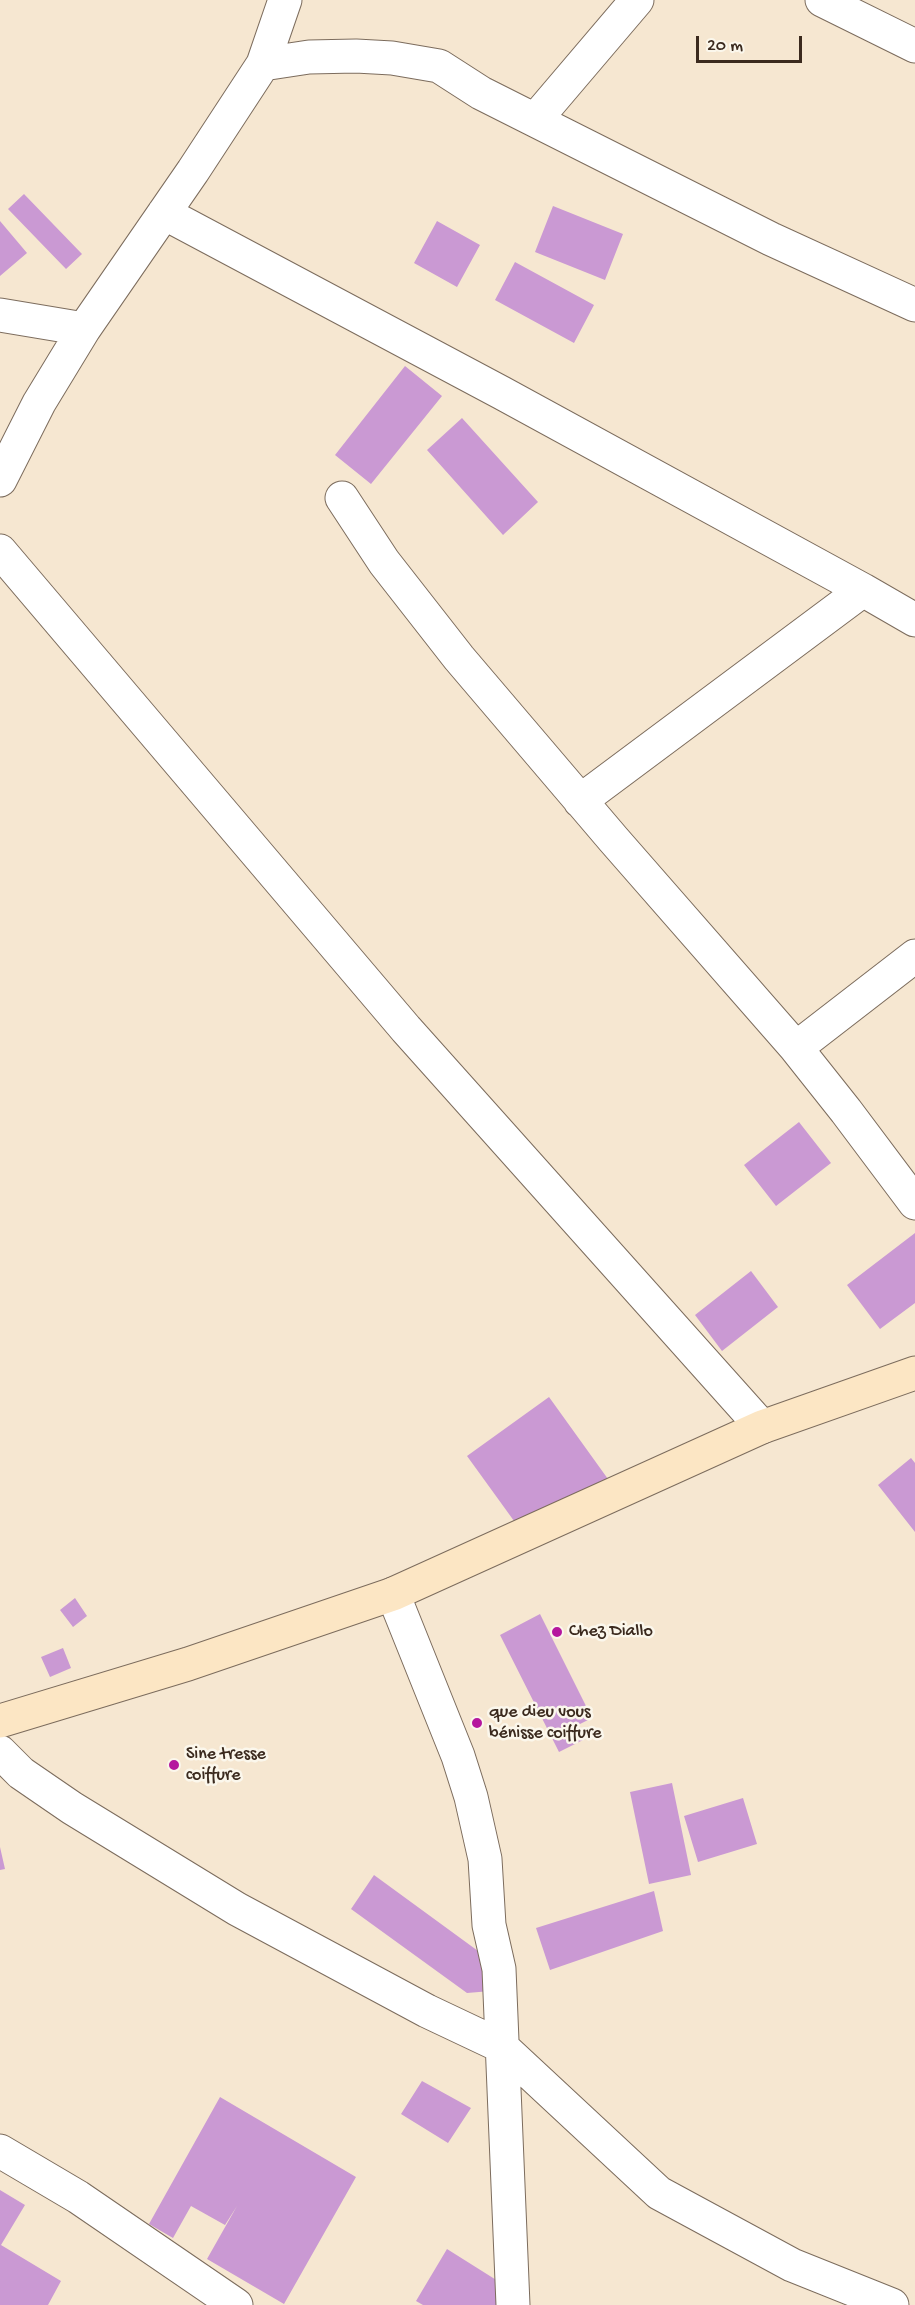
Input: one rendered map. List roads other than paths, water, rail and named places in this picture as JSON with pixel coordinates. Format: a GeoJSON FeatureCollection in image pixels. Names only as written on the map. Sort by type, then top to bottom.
{"type":"FeatureCollection","features":[{"type":"Feature","properties":{"kind":"street"},"geometry":{"type":"LineString","coordinates":[[0,480],[39,403],[84,330],[263,64],[285,0]]}},
{"type":"Feature","properties":{"kind":"street"},"geometry":{"type":"LineString","coordinates":[[535,120],[637,0]]}},
{"type":"Feature","properties":{"kind":"street"},"geometry":{"type":"LineString","coordinates":[[822,0],[915,46]]}},
{"type":"Feature","properties":{"kind":"street"},"geometry":{"type":"LineString","coordinates":[[263,64],[309,57],[356,56],[392,58],[439,66],[482,93],[771,239],[915,305]]}},
{"type":"Feature","properties":{"kind":"street"},"geometry":{"type":"LineString","coordinates":[[164,213],[513,399],[915,620]]}},
{"type":"Feature","properties":{"kind":"street"},"geometry":{"type":"LineString","coordinates":[[0,315],[84,330]]}},
{"type":"Feature","properties":{"kind":"street"},"geometry":{"type":"LineString","coordinates":[[342,498],[384,562],[459,658],[795,1048],[915,1203]]}},
{"type":"Feature","properties":{"kind":"street"},"geometry":{"type":"LineString","coordinates":[[0,551],[406,1029],[762,1427]]}},
{"type":"Feature","properties":{"kind":"street"},"geometry":{"type":"LineString","coordinates":[[580,801],[863,590]]}},
{"type":"Feature","properties":{"kind":"street"},"geometry":{"type":"LineString","coordinates":[[795,1048],[915,956]]}},
{"type":"Feature","properties":{"kind":"street"},"geometry":{"type":"LineString","coordinates":[[0,1721],[188,1664],[393,1594],[762,1427],[915,1373]]}},
{"type":"Feature","properties":{"kind":"street"},"geometry":{"type":"LineString","coordinates":[[393,1594],[458,1756],[471,1797],[485,1859],[489,1925],[499,1969],[513,2305]]}},
{"type":"Feature","properties":{"kind":"street"},"geometry":{"type":"LineString","coordinates":[[0,1752],[21,1773],[72,1808],[237,1909],[426,2011],[501,2046],[659,2193],[792,2265],[892,2305]]}},
{"type":"Feature","properties":{"kind":"street"},"geometry":{"type":"LineString","coordinates":[[0,2151],[78,2198],[236,2305]]}},
{"type":"Feature","properties":{"kind":"place","name":"Chez Diallo"},"geometry":{"type":"Point","coordinates":[557,1632]}},
{"type":"Feature","properties":{"kind":"place","name":"que dieu vous bénisse coiffure"},"geometry":{"type":"Point","coordinates":[477,1723]}},
{"type":"Feature","properties":{"kind":"place","name":"Sine tresse coiffure"},"geometry":{"type":"Point","coordinates":[174,1765]}}]}
